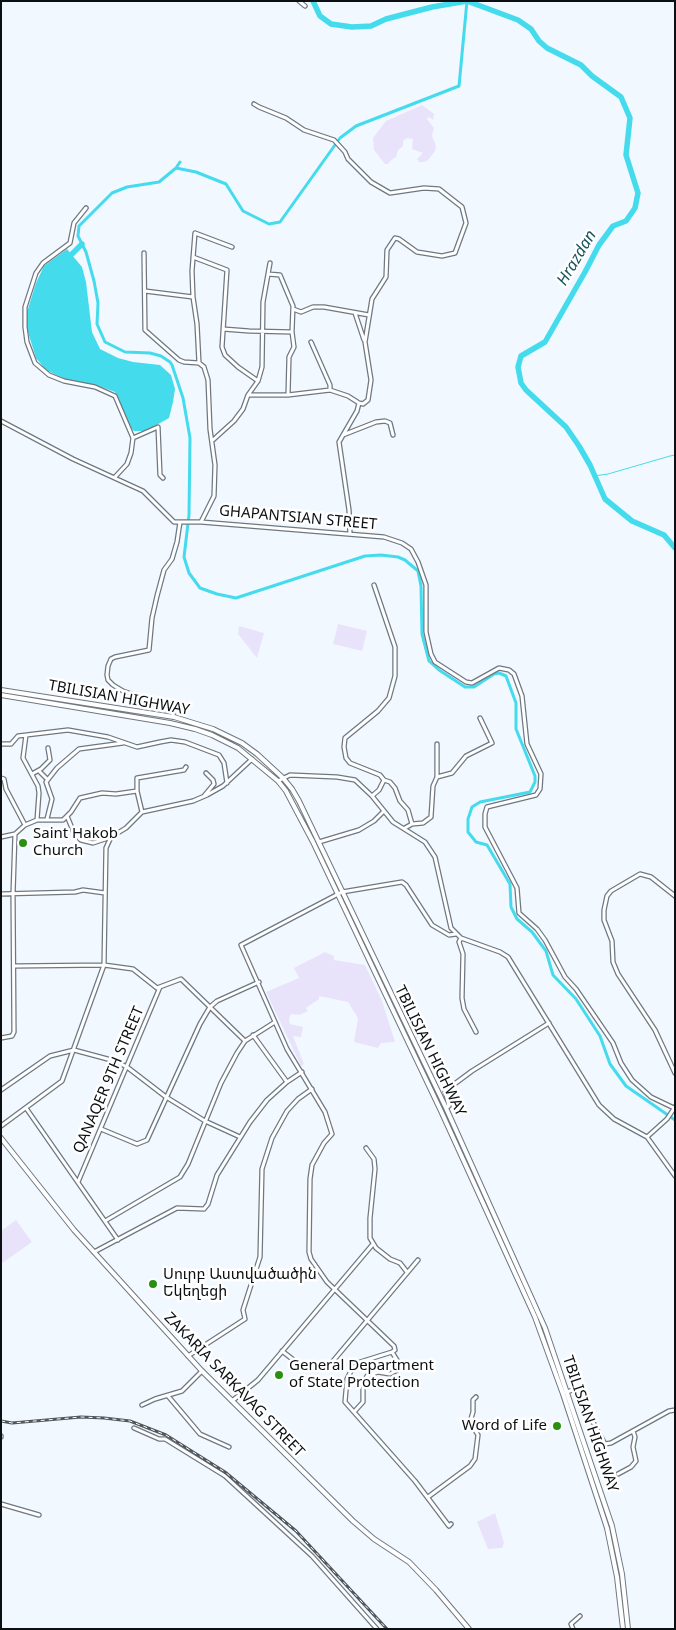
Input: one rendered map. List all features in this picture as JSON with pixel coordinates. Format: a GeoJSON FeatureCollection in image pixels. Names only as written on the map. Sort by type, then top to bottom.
{"type":"FeatureCollection","features":[{"type":"Feature","properties":{"kind":"main road","name":"TBILISIAN HIGHWAY"},"geometry":{"type":"LineString","coordinates":[[1,690],[174,717],[205,726],[228,735],[257,754],[283,778],[300,801],[446,1108],[539,1314],[568,1392],[612,1526],[622,1574],[628,1629]]}},
{"type":"Feature","properties":{"kind":"main road"},"geometry":{"type":"LineString","coordinates":[[24,699],[25,694]]}},
{"type":"Feature","properties":{"kind":"main road","name":"TBILISIAN HIGHWAY"},"geometry":{"type":"LineString","coordinates":[[1,695],[181,725],[224,740],[252,759],[278,781],[295,806],[441,1111],[540,1330],[607,1528],[617,1577],[622,1629]]}},
{"type":"Feature","properties":{"kind":"main road","name":"ZAKARIA SARKAVAG STREET"},"geometry":{"type":"LineString","coordinates":[[1,1138],[74,1230],[202,1371],[353,1521],[374,1539],[409,1562],[449,1604],[469,1629]]}},
{"type":"Feature","properties":{"kind":"street"},"geometry":{"type":"LineString","coordinates":[[298,1],[305,6]]}},
{"type":"Feature","properties":{"kind":"street"},"geometry":{"type":"LineString","coordinates":[[254,104],[286,118],[304,130],[334,140],[348,159],[371,182],[390,194],[424,188],[439,189],[462,207],[466,223],[455,253],[442,256],[418,252],[395,238],[387,250],[386,277],[372,299],[365,342]]}},
{"type":"Feature","properties":{"kind":"street"},"geometry":{"type":"LineString","coordinates":[[86,208],[74,223],[70,242],[44,263],[36,273],[26,307],[25,327],[27,342],[35,363],[49,375],[64,381],[95,387],[115,396],[133,438],[127,464],[115,478]]}},
{"type":"Feature","properties":{"kind":"street"},"geometry":{"type":"LineString","coordinates":[[199,364],[192,271],[195,232],[232,247]]}},
{"type":"Feature","properties":{"kind":"street"},"geometry":{"type":"LineString","coordinates":[[144,253],[145,330],[179,360],[199,364],[204,367],[208,380],[210,429],[215,465],[214,492],[201,522]]}},
{"type":"Feature","properties":{"kind":"street"},"geometry":{"type":"LineString","coordinates":[[193,256],[227,270],[222,347],[225,355],[258,381]]}},
{"type":"Feature","properties":{"kind":"street"},"geometry":{"type":"LineString","coordinates":[[212,440],[234,421],[243,409],[248,395],[258,381],[262,367],[263,302],[270,263]]}},
{"type":"Feature","properties":{"kind":"street"},"geometry":{"type":"LineString","coordinates":[[268,274],[280,276],[293,306],[292,332],[294,347],[289,362],[288,395]]}},
{"type":"Feature","properties":{"kind":"street"},"geometry":{"type":"LineString","coordinates":[[145,291],[193,298]]}},
{"type":"Feature","properties":{"kind":"street"},"geometry":{"type":"LineString","coordinates":[[293,309],[301,312],[313,307],[324,307],[369,315]]}},
{"type":"Feature","properties":{"kind":"street"},"geometry":{"type":"LineString","coordinates":[[248,395],[288,395],[330,390],[348,396],[363,404],[368,400],[371,380],[365,342],[354,312]]}},
{"type":"Feature","properties":{"kind":"street"},"geometry":{"type":"LineString","coordinates":[[223,329],[292,332]]}},
{"type":"Feature","properties":{"kind":"street"},"geometry":{"type":"LineString","coordinates":[[311,342],[330,385],[330,390]]}},
{"type":"Feature","properties":{"kind":"street"},"geometry":{"type":"LineString","coordinates":[[350,533],[349,510],[339,442],[357,411],[359,403]]}},
{"type":"Feature","properties":{"kind":"street"},"geometry":{"type":"LineString","coordinates":[[342,435],[376,422],[385,421],[390,423],[393,435]]}},
{"type":"Feature","properties":{"kind":"street"},"geometry":{"type":"LineString","coordinates":[[1,422],[143,492],[174,522],[181,522],[172,559],[164,570],[157,596],[152,618],[150,650],[111,659],[107,675],[108,680],[123,692],[167,707],[174,717]]}},
{"type":"Feature","properties":{"kind":"street"},"geometry":{"type":"LineString","coordinates":[[133,438],[158,427],[160,475],[163,478]]}},
{"type":"Feature","properties":{"kind":"street","name":"GHAPANTSIAN STREET"},"geometry":{"type":"LineString","coordinates":[[181,522],[388,537],[410,549],[418,562],[426,585],[426,632],[431,654],[435,662],[466,682],[472,683],[499,668],[509,670],[514,674],[522,696],[527,744],[542,774],[540,789],[536,795],[487,807],[485,814],[485,827],[514,879],[517,888],[518,913],[537,929],[565,977],[598,1018],[614,1043],[621,1063],[632,1080],[651,1097],[675,1107]]}},
{"type":"Feature","properties":{"kind":"street"},"geometry":{"type":"LineString","coordinates":[[374,585],[395,647],[395,676],[389,698],[372,717],[346,737],[344,747],[346,758],[350,763],[380,775],[384,780],[390,782],[395,788],[400,801],[408,810],[412,824]]}},
{"type":"Feature","properties":{"kind":"street"},"geometry":{"type":"LineString","coordinates":[[437,777],[452,773],[466,756],[492,743],[480,718]]}},
{"type":"Feature","properties":{"kind":"street"},"geometry":{"type":"LineString","coordinates":[[1,744],[11,744],[17,736],[68,730],[108,737],[137,747],[160,742],[185,742],[219,755],[224,763],[227,783]]}},
{"type":"Feature","properties":{"kind":"street"},"geometry":{"type":"LineString","coordinates":[[26,735],[23,758],[37,781],[39,793],[37,820]]}},
{"type":"Feature","properties":{"kind":"street"},"geometry":{"type":"LineString","coordinates":[[47,819],[52,799],[46,784],[47,779],[69,756],[79,749],[123,743]]}},
{"type":"Feature","properties":{"kind":"street"},"geometry":{"type":"LineString","coordinates":[[404,829],[412,824],[423,823],[431,817],[433,786],[437,777],[437,744]]}},
{"type":"Feature","properties":{"kind":"street"},"geometry":{"type":"LineString","coordinates":[[32,774],[39,771],[50,760],[48,748]]}},
{"type":"Feature","properties":{"kind":"street"},"geometry":{"type":"LineString","coordinates":[[67,816],[74,833],[81,840],[93,842],[111,837],[126,828],[142,812],[193,801],[204,796],[227,783],[252,759]]}},
{"type":"Feature","properties":{"kind":"street"},"geometry":{"type":"LineString","coordinates":[[142,812],[136,780],[139,777],[184,770],[186,767]]}},
{"type":"Feature","properties":{"kind":"street"},"geometry":{"type":"LineString","coordinates":[[39,771],[47,779]]}},
{"type":"Feature","properties":{"kind":"street"},"geometry":{"type":"LineString","coordinates":[[204,796],[214,784],[213,780],[206,773]]}},
{"type":"Feature","properties":{"kind":"street"},"geometry":{"type":"LineString","coordinates":[[278,781],[292,775],[348,778],[360,783],[394,822],[425,842],[432,852],[451,928],[461,938],[500,952],[508,957],[598,1105],[614,1118],[646,1137],[675,1176]]}},
{"type":"Feature","properties":{"kind":"street"},"geometry":{"type":"LineString","coordinates":[[1,778],[4,779],[6,788],[25,825]]}},
{"type":"Feature","properties":{"kind":"street"},"geometry":{"type":"LineString","coordinates":[[372,796],[379,790],[384,780]]}},
{"type":"Feature","properties":{"kind":"street"},"geometry":{"type":"LineString","coordinates":[[1,837],[15,834],[25,825],[37,820],[61,820],[67,816],[80,798],[102,793],[116,794],[137,791]]}},
{"type":"Feature","properties":{"kind":"street"},"geometry":{"type":"LineString","coordinates":[[319,842],[360,830],[374,821],[384,811]]}},
{"type":"Feature","properties":{"kind":"street"},"geometry":{"type":"LineString","coordinates":[[1,1038],[12,1036],[14,1032],[13,894],[15,834]]}},
{"type":"Feature","properties":{"kind":"street"},"geometry":{"type":"LineString","coordinates":[[1,1126],[62,1081],[74,1050],[104,965],[106,848],[111,837]]}},
{"type":"Feature","properties":{"kind":"street"},"geometry":{"type":"LineString","coordinates":[[675,896],[647,875],[636,875],[611,890],[605,902],[604,920],[612,941],[613,962],[618,974],[655,1030],[675,1073]]}},
{"type":"Feature","properties":{"kind":"street"},"geometry":{"type":"LineString","coordinates":[[451,1524],[449,1526],[428,1498],[345,1402],[348,1375],[360,1362],[395,1350],[394,1346],[367,1319],[334,1290],[310,1259],[310,1180],[312,1165],[324,1143],[332,1134],[325,1112],[287,1048],[241,945],[342,892],[402,882],[406,885],[432,925],[449,935],[456,934]]}},
{"type":"Feature","properties":{"kind":"street"},"geometry":{"type":"LineString","coordinates":[[1,894],[75,892],[84,890],[105,892]]}},
{"type":"Feature","properties":{"kind":"street"},"geometry":{"type":"LineString","coordinates":[[461,938],[459,942],[462,954],[462,998],[464,1009],[476,1032]]}},
{"type":"Feature","properties":{"kind":"street"},"geometry":{"type":"LineString","coordinates":[[15,966],[104,965],[134,969],[154,987],[183,980],[245,1042]]}},
{"type":"Feature","properties":{"kind":"street"},"geometry":{"type":"LineString","coordinates":[[101,1128],[137,1144],[150,1136],[166,1097],[200,1024],[210,1007],[217,1001],[259,982]]}},
{"type":"Feature","properties":{"kind":"street","name":"QANAQER 9TH STREET"},"geometry":{"type":"LineString","coordinates":[[78,1182],[160,987]]}},
{"type":"Feature","properties":{"kind":"street"},"geometry":{"type":"LineString","coordinates":[[105,1221],[180,1176],[188,1164],[221,1083],[245,1042],[254,1034],[276,1022]]}},
{"type":"Feature","properties":{"kind":"street"},"geometry":{"type":"LineString","coordinates":[[446,1108],[449,1106],[445,1091],[472,1071],[549,1023]]}},
{"type":"Feature","properties":{"kind":"street"},"geometry":{"type":"LineString","coordinates":[[254,1034],[288,1082]]}},
{"type":"Feature","properties":{"kind":"street"},"geometry":{"type":"LineString","coordinates":[[1,1090],[50,1056],[74,1050],[127,1067],[166,1097],[205,1121],[240,1137]]}},
{"type":"Feature","properties":{"kind":"street"},"geometry":{"type":"LineString","coordinates":[[94,1252],[177,1208],[204,1209],[217,1176],[240,1137],[267,1100],[302,1072]]}},
{"type":"Feature","properties":{"kind":"street"},"geometry":{"type":"LineString","coordinates":[[188,1356],[245,1319],[243,1310],[260,1256],[262,1169],[272,1138],[287,1111],[312,1089]]}},
{"type":"Feature","properties":{"kind":"street"},"geometry":{"type":"LineString","coordinates":[[646,1137],[667,1120],[675,1107]]}},
{"type":"Feature","properties":{"kind":"street"},"geometry":{"type":"LineString","coordinates":[[26,1108],[118,1240]]}},
{"type":"Feature","properties":{"kind":"street"},"geometry":{"type":"LineString","coordinates":[[366,1148],[374,1159],[375,1169],[370,1238],[376,1248],[386,1257],[400,1263],[407,1272]]}},
{"type":"Feature","properties":{"kind":"street"},"geometry":{"type":"LineString","coordinates":[[232,1401],[258,1380],[373,1244]]}},
{"type":"Feature","properties":{"kind":"street"},"geometry":{"type":"LineString","coordinates":[[282,1351],[300,1365],[328,1367],[418,1260]]}},
{"type":"Feature","properties":{"kind":"street"},"geometry":{"type":"LineString","coordinates":[[354,1412],[363,1402],[363,1386],[367,1376],[378,1372],[390,1374],[399,1369],[400,1365],[392,1352]]}},
{"type":"Feature","properties":{"kind":"street"},"geometry":{"type":"LineString","coordinates":[[142,1405],[155,1398],[168,1396],[182,1390],[202,1371]]}},
{"type":"Feature","properties":{"kind":"street"},"geometry":{"type":"LineString","coordinates":[[568,1392],[575,1389],[606,1444],[669,1411],[675,1410]]}},
{"type":"Feature","properties":{"kind":"street"},"geometry":{"type":"LineString","coordinates":[[168,1396],[200,1434],[228,1447]]}},
{"type":"Feature","properties":{"kind":"street"},"geometry":{"type":"LineString","coordinates":[[428,1498],[470,1466],[475,1460],[478,1435],[470,1422],[473,1412],[473,1400],[476,1397]]}},
{"type":"Feature","properties":{"kind":"street"},"geometry":{"type":"LineString","coordinates":[[134,1428],[159,1440],[166,1439],[225,1476],[312,1556],[377,1629]]}},
{"type":"Feature","properties":{"kind":"street"},"geometry":{"type":"LineString","coordinates":[[618,1474],[631,1467],[636,1461],[633,1447],[635,1437],[633,1431]]}},
{"type":"Feature","properties":{"kind":"street"},"geometry":{"type":"LineString","coordinates":[[1,1504],[38,1515]]}},
{"type":"Feature","properties":{"kind":"street"},"geometry":{"type":"LineString","coordinates":[[573,1629],[571,1624],[580,1616]]}},
{"type":"Feature","properties":{"kind":"shaded area"},"geometry":{"type":"Polygon","coordinates":[[[422,105],[434,114],[433,120],[429,117],[427,119],[434,128],[432,136],[436,146],[435,151],[428,160],[419,162],[417,159],[423,153],[412,149],[413,139],[407,138],[403,141],[403,146],[398,150],[396,157],[388,164],[385,164],[374,150],[373,138],[386,121],[422,105]]]}},
{"type":"Feature","properties":{"kind":"shaded area"},"geometry":{"type":"Polygon","coordinates":[[[338,624],[367,631],[362,651],[333,644],[338,624]]]}},
{"type":"Feature","properties":{"kind":"shaded area"},"geometry":{"type":"Polygon","coordinates":[[[239,626],[264,633],[257,658],[238,634],[239,626]]]}},
{"type":"Feature","properties":{"kind":"shaded area"},"geometry":{"type":"Polygon","coordinates":[[[325,952],[334,956],[334,960],[365,965],[382,1001],[395,1042],[381,1043],[378,1048],[354,1042],[358,1018],[348,1002],[319,996],[319,999],[306,1008],[308,1011],[299,1015],[291,1014],[289,1020],[290,1024],[303,1027],[301,1037],[293,1036],[304,1064],[301,1066],[266,992],[299,978],[294,968],[325,952]]]}},
{"type":"Feature","properties":{"kind":"shaded area"},"geometry":{"type":"Polygon","coordinates":[[[16,1220],[32,1242],[1,1264],[1,1231],[16,1220]]]}},
{"type":"Feature","properties":{"kind":"shaded area"},"geometry":{"type":"Polygon","coordinates":[[[495,1513],[504,1543],[502,1548],[488,1549],[477,1522],[495,1513]]]}},
{"type":"Feature","properties":{"kind":"water"},"geometry":{"type":"Polygon","coordinates":[[[67,249],[82,267],[86,282],[92,332],[100,349],[118,358],[133,362],[160,365],[171,375],[175,389],[169,418],[146,431],[134,431],[130,427],[115,392],[96,385],[67,380],[46,370],[36,358],[27,329],[26,315],[36,283],[44,266],[67,249]]]}},
{"type":"Feature","properties":{"kind":"waterway","name":"Hrazdan"},"geometry":{"type":"LineString","coordinates":[[313,1],[320,16],[331,24],[352,27],[371,26],[386,19],[432,7],[467,1],[518,20],[531,29],[539,41],[547,48],[581,65],[592,76],[621,97],[630,118],[626,155],[638,193],[635,208],[626,221],[613,226],[599,245],[545,342],[521,356],[518,367],[521,383],[526,390],[566,427],[579,446],[590,465],[605,499],[632,521],[664,535],[675,548]]}},
{"type":"Feature","properties":{"kind":"waterway","name":"Hrazdan"},"geometry":{"type":"LineString","coordinates":[[176,168],[196,172],[226,184],[243,211],[269,224],[280,222],[340,138],[356,126],[459,86],[467,1]]}},
{"type":"Feature","properties":{"kind":"waterway"},"geometry":{"type":"LineString","coordinates":[[180,162],[176,168],[159,182],[127,187],[112,193],[79,226],[78,236],[86,252],[94,281],[98,303],[97,324],[105,342],[125,352],[150,353],[161,356],[170,362],[183,398],[190,438],[189,515],[184,557],[189,573],[200,588],[236,598],[365,556],[398,557],[405,560],[418,571],[421,586],[422,634],[429,661],[465,687],[474,687],[494,674],[499,673],[506,676],[516,703],[516,729],[535,776],[535,782],[530,792],[480,802],[472,807],[468,819],[468,832],[476,842],[487,845],[510,884],[511,907],[517,919],[532,932],[546,951],[553,975],[576,999],[600,1036],[610,1064],[626,1086],[675,1120]]}},
{"type":"Feature","properties":{"kind":"waterway"},"geometry":{"type":"LineString","coordinates":[[72,254],[82,244]]}},
{"type":"Feature","properties":{"kind":"waterway"},"geometry":{"type":"LineString","coordinates":[[594,476],[608,474],[675,455]]}},
{"type":"Feature","properties":{"kind":"railway"},"geometry":{"type":"LineString","coordinates":[[1,1421],[12,1423],[81,1417],[104,1418],[130,1421],[166,1435],[225,1472],[296,1531],[387,1629]]}},
{"type":"Feature","properties":{"kind":"place","name":"Saint Hakob Church"},"geometry":{"type":"Point","coordinates":[23,843]}},
{"type":"Feature","properties":{"kind":"place","name":"Սուրբ Աստվածածին Եկեղեցի"},"geometry":{"type":"Point","coordinates":[153,1284]}},
{"type":"Feature","properties":{"kind":"place","name":"General Department of State Protection"},"geometry":{"type":"Point","coordinates":[279,1375]}},
{"type":"Feature","properties":{"kind":"place","name":"Word of Life"},"geometry":{"type":"Point","coordinates":[557,1426]}}]}
